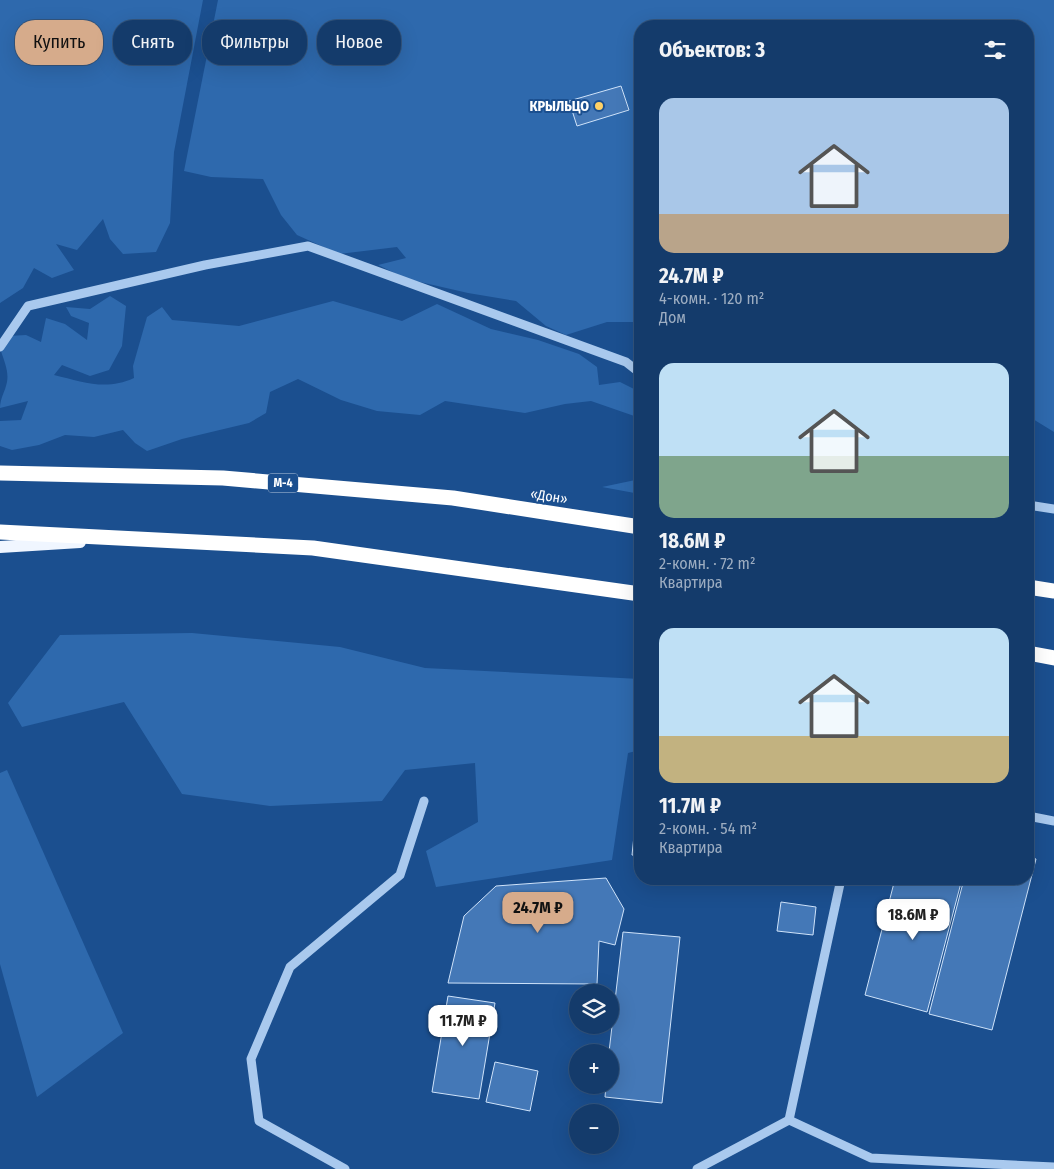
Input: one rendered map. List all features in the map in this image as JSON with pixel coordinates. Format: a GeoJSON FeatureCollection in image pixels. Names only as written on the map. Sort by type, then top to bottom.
{"type":"FeatureCollection","features":[{"type":"Feature","properties":{"kind":"highway","name":"«Дон»"},"geometry":{"type":"LineString","coordinates":[[0,473],[223,478],[453,498],[634,526]]}},
{"type":"Feature","properties":{"kind":"highway"},"geometry":{"type":"LineString","coordinates":[[0,532],[123,540],[313,548],[634,593]]}},
{"type":"Feature","properties":{"kind":"highway"},"geometry":{"type":"LineString","coordinates":[[1034,588],[1054,591]]}},
{"type":"Feature","properties":{"kind":"highway"},"geometry":{"type":"LineString","coordinates":[[1034,655],[1054,658]]}},
{"type":"Feature","properties":{"kind":"main road"},"geometry":{"type":"LineString","coordinates":[[0,546],[123,540]]}},
{"type":"Feature","properties":{"kind":"street"},"geometry":{"type":"LineString","coordinates":[[0,347],[28,306],[192,268],[308,246],[626,362],[634,368]]}},
{"type":"Feature","properties":{"kind":"street"},"geometry":{"type":"LineString","coordinates":[[1034,506],[1054,509]]}},
{"type":"Feature","properties":{"kind":"street"},"geometry":{"type":"LineString","coordinates":[[345,1169],[259,1122],[251,1059],[290,967],[400,876],[424,801]]}},
{"type":"Feature","properties":{"kind":"street"},"geometry":{"type":"LineString","coordinates":[[1034,817],[1054,821]]}},
{"type":"Feature","properties":{"kind":"street"},"geometry":{"type":"LineString","coordinates":[[697,1169],[789,1120],[840,885]]}},
{"type":"Feature","properties":{"kind":"street"},"geometry":{"type":"LineString","coordinates":[[789,1120],[871,1158],[1054,1167]]}},
{"type":"Feature","properties":{"kind":"shaded area"},"geometry":{"type":"Polygon","coordinates":[[[0,0],[203,0],[192,58],[192,20],[113,20],[113,65],[191,65],[174,152],[170,223],[156,252],[123,254],[110,239],[103,219],[77,250],[56,244],[74,270],[52,278],[34,268],[23,288],[0,303],[0,0]]]}},
{"type":"Feature","properties":{"kind":"shaded area"},"geometry":{"type":"Polygon","coordinates":[[[218,0],[1054,0],[1054,432],[1034,420],[1034,20],[634,20],[634,322],[607,322],[566,335],[546,326],[516,301],[468,293],[407,279],[378,265],[406,258],[397,247],[339,254],[297,235],[281,215],[263,179],[211,177],[184,171],[205,65],[307,65],[307,20],[214,20],[218,0]]]}},
{"type":"Feature","properties":{"kind":"shaded area"},"geometry":{"type":"Polygon","coordinates":[[[110,296],[126,306],[122,346],[109,370],[90,376],[62,365],[54,375],[104,385],[124,382],[134,378],[133,366],[147,317],[162,307],[172,320],[239,326],[333,301],[402,321],[437,304],[491,329],[538,340],[579,354],[597,367],[599,385],[620,382],[634,389],[634,416],[591,401],[565,404],[525,413],[445,401],[420,415],[377,411],[341,400],[298,379],[270,392],[266,413],[249,423],[182,439],[147,451],[135,443],[123,430],[94,437],[65,435],[39,445],[12,450],[0,446],[0,421],[21,420],[28,401],[0,408],[7,378],[6,366],[1,351],[9,336],[26,335],[41,342],[46,318],[65,324],[87,340],[89,323],[71,316],[66,307],[90,309],[110,296]]]}},
{"type":"Feature","properties":{"kind":"shaded area"},"geometry":{"type":"Polygon","coordinates":[[[634,480],[634,493],[602,487],[634,480]]]}},
{"type":"Feature","properties":{"kind":"shaded area"},"geometry":{"type":"Polygon","coordinates":[[[192,633],[340,647],[425,668],[634,679],[634,752],[628,753],[612,860],[436,887],[426,851],[478,822],[475,763],[405,770],[382,801],[270,806],[182,794],[124,702],[22,727],[8,703],[60,635],[192,633]]]}},
{"type":"Feature","properties":{"kind":"shaded area"},"geometry":{"type":"Polygon","coordinates":[[[7,770],[123,1033],[37,1097],[0,964],[0,773],[7,770]]]}},
{"type":"Feature","properties":{"kind":"building","name":"КРЫЛЬЦО"},"geometry":{"type":"Polygon","coordinates":[[[621,86],[629,110],[577,126],[569,101],[621,86]]]}},
{"type":"Feature","properties":{"kind":"building"},"geometry":{"type":"Polygon","coordinates":[[[634,836],[634,855],[632,855],[634,836]]]}},
{"type":"Feature","properties":{"kind":"building"},"geometry":{"type":"Polygon","coordinates":[[[606,878],[624,909],[615,945],[599,941],[597,984],[448,983],[464,916],[496,886],[606,878]]]}},
{"type":"Feature","properties":{"kind":"building"},"geometry":{"type":"Polygon","coordinates":[[[893,885],[960,885],[927,1012],[865,995],[893,885]]]}},
{"type":"Feature","properties":{"kind":"building"},"geometry":{"type":"Polygon","coordinates":[[[962,885],[1029,885],[992,1030],[929,1014],[962,885]]]}},
{"type":"Feature","properties":{"kind":"building"},"geometry":{"type":"Polygon","coordinates":[[[781,902],[816,907],[813,935],[777,931],[781,902]]]}},
{"type":"Feature","properties":{"kind":"building"},"geometry":{"type":"Polygon","coordinates":[[[623,932],[680,937],[662,1103],[605,1097],[605,1094],[619,1094],[619,1044],[610,1044],[611,1034],[619,1034],[619,984],[617,984],[623,932]]]}},
{"type":"Feature","properties":{"kind":"building"},"geometry":{"type":"Polygon","coordinates":[[[448,996],[495,1003],[479,1099],[432,1092],[448,996]]]}},
{"type":"Feature","properties":{"kind":"building"},"geometry":{"type":"Polygon","coordinates":[[[495,1062],[538,1071],[530,1111],[486,1102],[495,1062]]]}},
{"type":"Feature","properties":{"kind":"place","name":"КРЫЛЬЦО"},"geometry":{"type":"Point","coordinates":[599,106]}}]}
